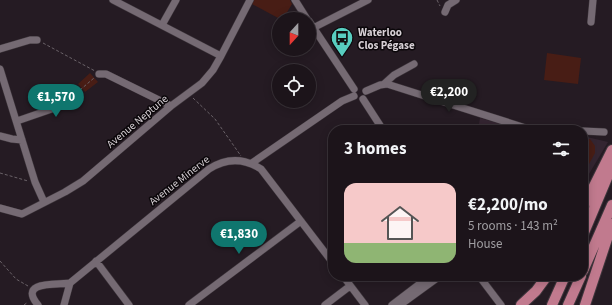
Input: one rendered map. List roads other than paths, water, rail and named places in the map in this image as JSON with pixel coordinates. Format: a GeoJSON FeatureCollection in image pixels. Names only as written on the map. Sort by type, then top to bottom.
{"type":"FeatureCollection","features":[{"type":"Feature","properties":{"kind":"highway"},"geometry":{"type":"LineString","coordinates":[[588,198],[612,150]]}},
{"type":"Feature","properties":{"kind":"highway"},"geometry":{"type":"LineString","coordinates":[[588,223],[612,166]]}},
{"type":"Feature","properties":{"kind":"highway"},"geometry":{"type":"LineString","coordinates":[[588,260],[612,205]]}},
{"type":"Feature","properties":{"kind":"highway"},"geometry":{"type":"LineString","coordinates":[[585,305],[612,224]]}},
{"type":"Feature","properties":{"kind":"highway"},"geometry":{"type":"LineString","coordinates":[[521,305],[536,291],[543,281]]}},
{"type":"Feature","properties":{"kind":"highway"},"geometry":{"type":"LineString","coordinates":[[552,305],[563,281]]}},
{"type":"Feature","properties":{"kind":"highway"},"geometry":{"type":"LineString","coordinates":[[568,305],[579,281]]}},
{"type":"Feature","properties":{"kind":"street"},"geometry":{"type":"LineString","coordinates":[[114,0],[221,56]]}},
{"type":"Feature","properties":{"kind":"street"},"geometry":{"type":"LineString","coordinates":[[162,25],[176,0]]}},
{"type":"Feature","properties":{"kind":"street","name":"Avenue Neptune"},"geometry":{"type":"LineString","coordinates":[[0,208],[22,214],[83,181],[171,106],[202,83],[213,70],[250,0]]}},
{"type":"Feature","properties":{"kind":"street"},"geometry":{"type":"LineString","coordinates":[[295,0],[303,12]]}},
{"type":"Feature","properties":{"kind":"street"},"geometry":{"type":"LineString","coordinates":[[316,26],[368,0]]}},
{"type":"Feature","properties":{"kind":"street"},"geometry":{"type":"LineString","coordinates":[[445,12],[448,5],[456,0]]}},
{"type":"Feature","properties":{"kind":"street"},"geometry":{"type":"LineString","coordinates":[[591,22],[593,0]]}},
{"type":"Feature","properties":{"kind":"street"},"geometry":{"type":"LineString","coordinates":[[316,33],[358,99],[362,99],[380,125]]}},
{"type":"Feature","properties":{"kind":"street"},"geometry":{"type":"LineString","coordinates":[[0,49],[30,40],[37,40]]}},
{"type":"Feature","properties":{"kind":"street"},"geometry":{"type":"LineString","coordinates":[[366,91],[384,84],[394,75],[414,64]]}},
{"type":"Feature","properties":{"kind":"street"},"geometry":{"type":"LineString","coordinates":[[0,69],[35,182],[44,202]]}},
{"type":"Feature","properties":{"kind":"street"},"geometry":{"type":"LineString","coordinates":[[98,74],[106,74],[171,106]]}},
{"type":"Feature","properties":{"kind":"street"},"geometry":{"type":"LineString","coordinates":[[384,84],[516,125]]}},
{"type":"Feature","properties":{"kind":"street"},"geometry":{"type":"LineString","coordinates":[[328,256],[261,169],[252,163],[354,92],[362,87],[366,91]]}},
{"type":"Feature","properties":{"kind":"street"},"geometry":{"type":"LineString","coordinates":[[362,99],[366,95],[366,91]]}},
{"type":"Feature","properties":{"kind":"street"},"geometry":{"type":"LineString","coordinates":[[17,121],[72,102],[75,94]]}},
{"type":"Feature","properties":{"kind":"street"},"geometry":{"type":"LineString","coordinates":[[588,131],[604,132]]}},
{"type":"Feature","properties":{"kind":"street"},"geometry":{"type":"LineString","coordinates":[[0,136],[22,140]]}},
{"type":"Feature","properties":{"kind":"street","name":"Avenue Minerve"},"geometry":{"type":"LineString","coordinates":[[70,283],[218,163],[242,161],[252,163]]}},
{"type":"Feature","properties":{"kind":"street"},"geometry":{"type":"LineString","coordinates":[[189,305],[301,221]]}},
{"type":"Feature","properties":{"kind":"street"},"geometry":{"type":"LineString","coordinates":[[96,261],[129,305]]}},
{"type":"Feature","properties":{"kind":"street"},"geometry":{"type":"LineString","coordinates":[[346,281],[365,305]]}},
{"type":"Feature","properties":{"kind":"street"},"geometry":{"type":"LineString","coordinates":[[392,305],[423,281]]}},
{"type":"Feature","properties":{"kind":"street"},"geometry":{"type":"LineString","coordinates":[[400,305],[433,281]]}},
{"type":"Feature","properties":{"kind":"street"},"geometry":{"type":"LineString","coordinates":[[483,281],[500,305]]}},
{"type":"Feature","properties":{"kind":"street"},"geometry":{"type":"LineString","coordinates":[[38,305],[33,298],[34,290],[40,285],[62,285],[70,283],[64,305]]}},
{"type":"Feature","properties":{"kind":"street"},"geometry":{"type":"LineString","coordinates":[[325,305],[350,286]]}},
{"type":"Feature","properties":{"kind":"place","name":"Waterloo Clos Pégase"},"geometry":{"type":"Point","coordinates":[342,58]}}]}
